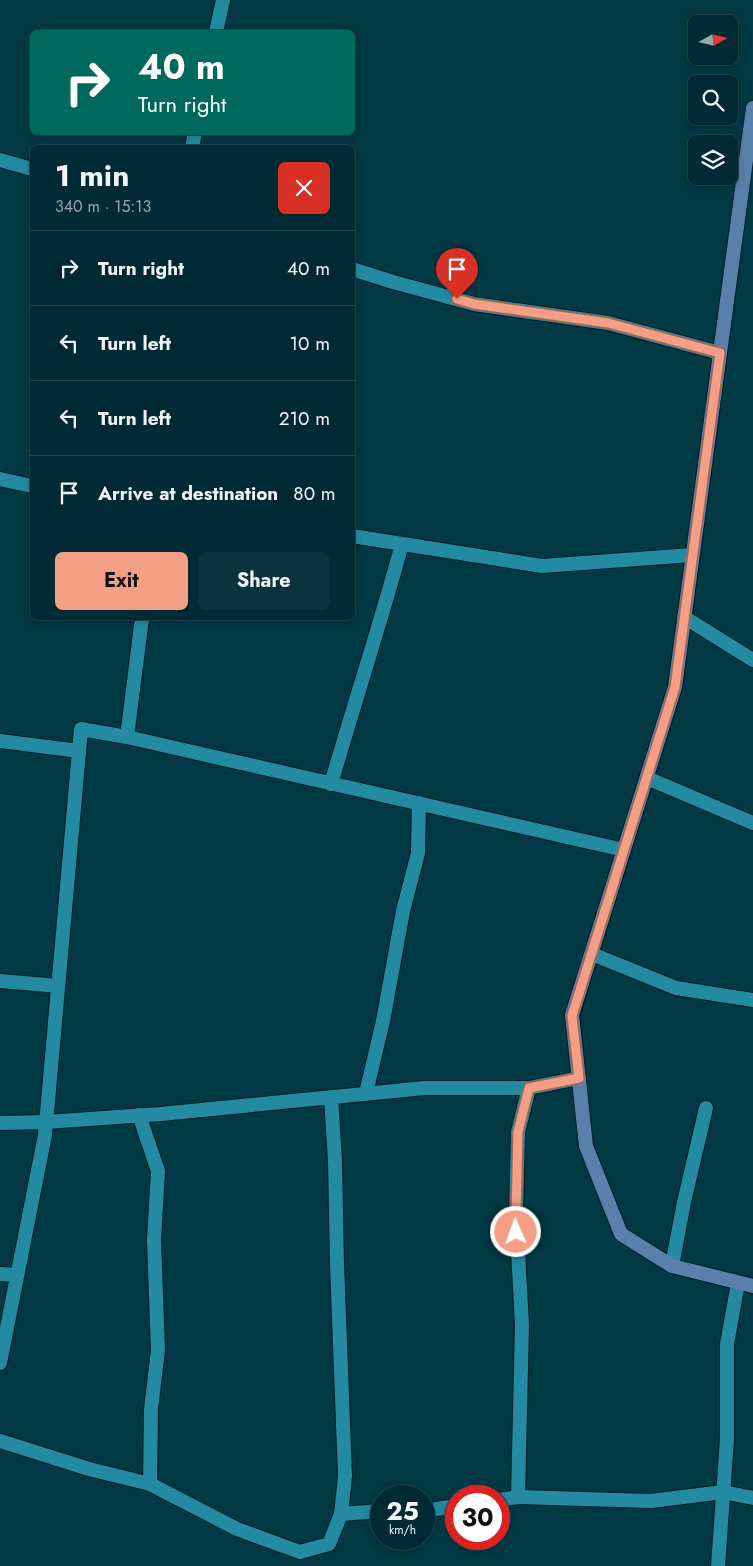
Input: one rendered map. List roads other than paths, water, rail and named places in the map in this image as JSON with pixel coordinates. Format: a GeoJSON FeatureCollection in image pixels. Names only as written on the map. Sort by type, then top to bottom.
{"type":"FeatureCollection","features":[{"type":"Feature","properties":{"kind":"main road"},"geometry":{"type":"LineString","coordinates":[[753,108],[675,687],[572,1016],[586,1146],[620,1234],[672,1266],[753,1286]]}},
{"type":"Feature","properties":{"kind":"street"},"geometry":{"type":"LineString","coordinates":[[216,30],[223,0]]}},
{"type":"Feature","properties":{"kind":"street"},"geometry":{"type":"LineString","coordinates":[[0,160],[30,168]]}},
{"type":"Feature","properties":{"kind":"street"},"geometry":{"type":"LineString","coordinates":[[355,270],[474,304],[608,323],[720,353]]}},
{"type":"Feature","properties":{"kind":"street"},"geometry":{"type":"LineString","coordinates":[[0,479],[30,486]]}},
{"type":"Feature","properties":{"kind":"street"},"geometry":{"type":"LineString","coordinates":[[355,536],[542,566],[692,555]]}},
{"type":"Feature","properties":{"kind":"street"},"geometry":{"type":"LineString","coordinates":[[332,784],[351,714],[383,616],[402,544]]}},
{"type":"Feature","properties":{"kind":"street"},"geometry":{"type":"LineString","coordinates":[[684,618],[753,660]]}},
{"type":"Feature","properties":{"kind":"street"},"geometry":{"type":"LineString","coordinates":[[127,736],[142,620]]}},
{"type":"Feature","properties":{"kind":"street"},"geometry":{"type":"LineString","coordinates":[[0,1363],[45,1135],[81,729],[127,736],[624,850]]}},
{"type":"Feature","properties":{"kind":"street"},"geometry":{"type":"LineString","coordinates":[[0,741],[79,751]]}},
{"type":"Feature","properties":{"kind":"street"},"geometry":{"type":"LineString","coordinates":[[646,778],[753,823]]}},
{"type":"Feature","properties":{"kind":"street"},"geometry":{"type":"LineString","coordinates":[[366,1093],[383,1021],[403,911],[418,853],[419,803]]}},
{"type":"Feature","properties":{"kind":"street"},"geometry":{"type":"LineString","coordinates":[[592,954],[676,988],[753,1000]]}},
{"type":"Feature","properties":{"kind":"street"},"geometry":{"type":"LineString","coordinates":[[0,981],[58,986]]}},
{"type":"Feature","properties":{"kind":"street"},"geometry":{"type":"LineString","coordinates":[[0,1123],[46,1122],[139,1115],[425,1088],[529,1088],[579,1078]]}},
{"type":"Feature","properties":{"kind":"street"},"geometry":{"type":"LineString","coordinates":[[518,1497],[522,1325],[516,1214],[518,1132],[529,1088]]}},
{"type":"Feature","properties":{"kind":"street"},"geometry":{"type":"LineString","coordinates":[[0,1441],[89,1469],[150,1484],[237,1529],[300,1552],[329,1544],[341,1514],[345,1476],[335,1160],[331,1097]]}},
{"type":"Feature","properties":{"kind":"street"},"geometry":{"type":"LineString","coordinates":[[672,1266],[684,1202],[706,1108]]}},
{"type":"Feature","properties":{"kind":"street"},"geometry":{"type":"LineString","coordinates":[[139,1115],[158,1171],[154,1240],[158,1350],[151,1409],[150,1484]]}},
{"type":"Feature","properties":{"kind":"street"},"geometry":{"type":"LineString","coordinates":[[0,1274],[17,1275]]}},
{"type":"Feature","properties":{"kind":"street"},"geometry":{"type":"LineString","coordinates":[[718,1566],[727,1439],[727,1344],[738,1283]]}},
{"type":"Feature","properties":{"kind":"street"},"geometry":{"type":"LineString","coordinates":[[510,1498],[651,1501],[724,1492],[753,1498]]}},
{"type":"Feature","properties":{"kind":"street"},"geometry":{"type":"LineString","coordinates":[[341,1514],[370,1513]]}}]}
